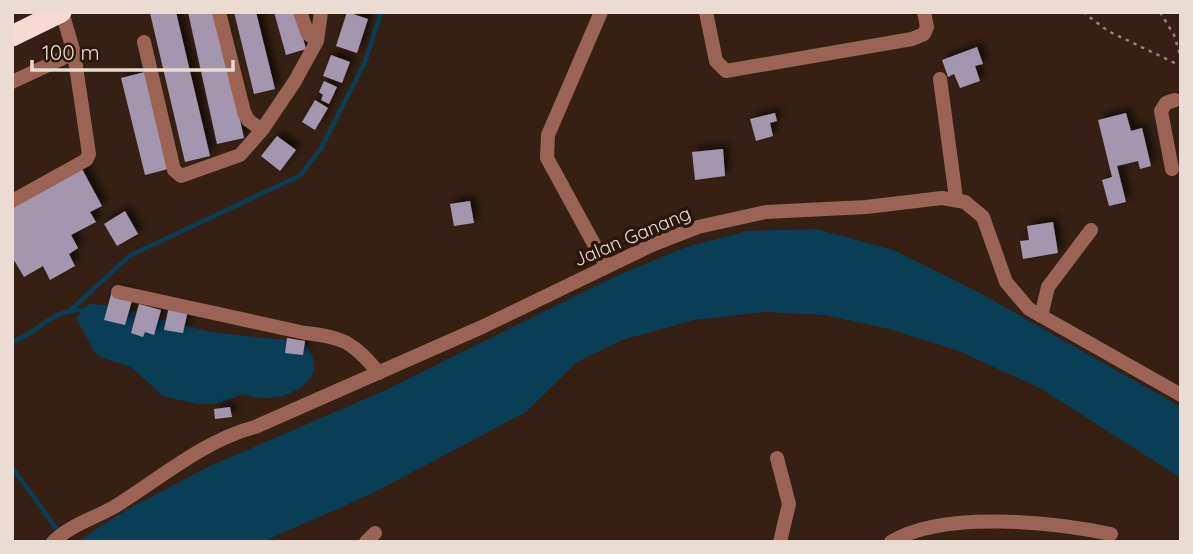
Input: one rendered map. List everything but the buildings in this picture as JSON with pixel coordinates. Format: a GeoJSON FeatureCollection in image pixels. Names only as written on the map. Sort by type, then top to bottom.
{"type":"FeatureCollection","features":[{"type":"Feature","properties":{"kind":"highway"},"geometry":{"type":"LineString","coordinates":[[12,36],[62,12]]}},
{"type":"Feature","properties":{"kind":"street"},"geometry":{"type":"LineString","coordinates":[[12,201],[86,160],[89,145],[74,53],[62,12]]}},
{"type":"Feature","properties":{"kind":"street"},"geometry":{"type":"LineString","coordinates":[[219,12],[244,111],[248,120],[262,130]]}},
{"type":"Feature","properties":{"kind":"street"},"geometry":{"type":"LineString","coordinates":[[300,12],[308,34],[317,41]]}},
{"type":"Feature","properties":{"kind":"street"},"geometry":{"type":"LineString","coordinates":[[144,42],[177,174],[181,176],[240,155],[262,130],[295,81],[317,41],[321,12]]}},
{"type":"Feature","properties":{"kind":"street"},"geometry":{"type":"LineString","coordinates":[[601,12],[548,135],[547,158],[606,266]]}},
{"type":"Feature","properties":{"kind":"street"},"geometry":{"type":"LineString","coordinates":[[706,12],[716,61],[726,71],[912,39],[924,34],[924,12]]}},
{"type":"Feature","properties":{"kind":"street"},"geometry":{"type":"LineString","coordinates":[[12,82],[74,53]]}},
{"type":"Feature","properties":{"kind":"street"},"geometry":{"type":"LineString","coordinates":[[940,79],[956,198],[975,208],[983,217],[1006,282],[1018,299],[1041,316],[1181,395]]}},
{"type":"Feature","properties":{"kind":"street"},"geometry":{"type":"LineString","coordinates":[[1157,173],[1177,168],[1161,111],[1166,103],[1175,100]]}},
{"type":"Feature","properties":{"kind":"street","name":"Jalan Ganang"},"geometry":{"type":"LineString","coordinates":[[59,536],[112,508],[231,435],[255,428],[482,327],[652,245],[731,218],[766,212],[866,207],[956,198]]}},
{"type":"Feature","properties":{"kind":"street"},"geometry":{"type":"LineString","coordinates":[[1041,316],[1048,287],[1091,230]]}},
{"type":"Feature","properties":{"kind":"street"},"geometry":{"type":"LineString","coordinates":[[118,292],[305,333],[336,336],[350,342],[379,373]]}},
{"type":"Feature","properties":{"kind":"street"},"geometry":{"type":"LineString","coordinates":[[777,458],[789,504],[780,542]]}},
{"type":"Feature","properties":{"kind":"street"},"geometry":{"type":"LineString","coordinates":[[891,542],[937,524],[974,522],[1087,529],[1111,534]]}},
{"type":"Feature","properties":{"kind":"path"},"geometry":{"type":"LineString","coordinates":[[1083,12],[1108,31],[1181,66]]}},
{"type":"Feature","properties":{"kind":"path"},"geometry":{"type":"LineString","coordinates":[[1160,12],[1174,35],[1181,58]]}},
{"type":"Feature","properties":{"kind":"water"},"geometry":{"type":"Polygon","coordinates":[[[816,229],[893,250],[980,293],[1181,407],[1181,478],[1040,388],[959,351],[889,329],[825,315],[765,312],[694,320],[622,340],[577,362],[526,412],[371,494],[262,542],[77,542],[126,510],[208,467],[386,390],[614,277],[686,247],[748,231],[816,229]]]}},
{"type":"Feature","properties":{"kind":"water"},"geometry":{"type":"Polygon","coordinates":[[[89,304],[106,305],[211,332],[303,342],[312,357],[314,369],[309,380],[299,389],[272,398],[243,394],[218,404],[197,404],[163,396],[131,367],[100,357],[94,351],[76,318],[89,304]]]}},
{"type":"Feature","properties":{"kind":"waterway"},"geometry":{"type":"LineString","coordinates":[[71,310],[129,256],[301,175],[321,148],[365,62],[381,12]]}},
{"type":"Feature","properties":{"kind":"waterway"},"geometry":{"type":"LineString","coordinates":[[12,342],[61,314],[83,310]]}},
{"type":"Feature","properties":{"kind":"waterway"},"geometry":{"type":"LineString","coordinates":[[12,467],[66,542]]}}]}
